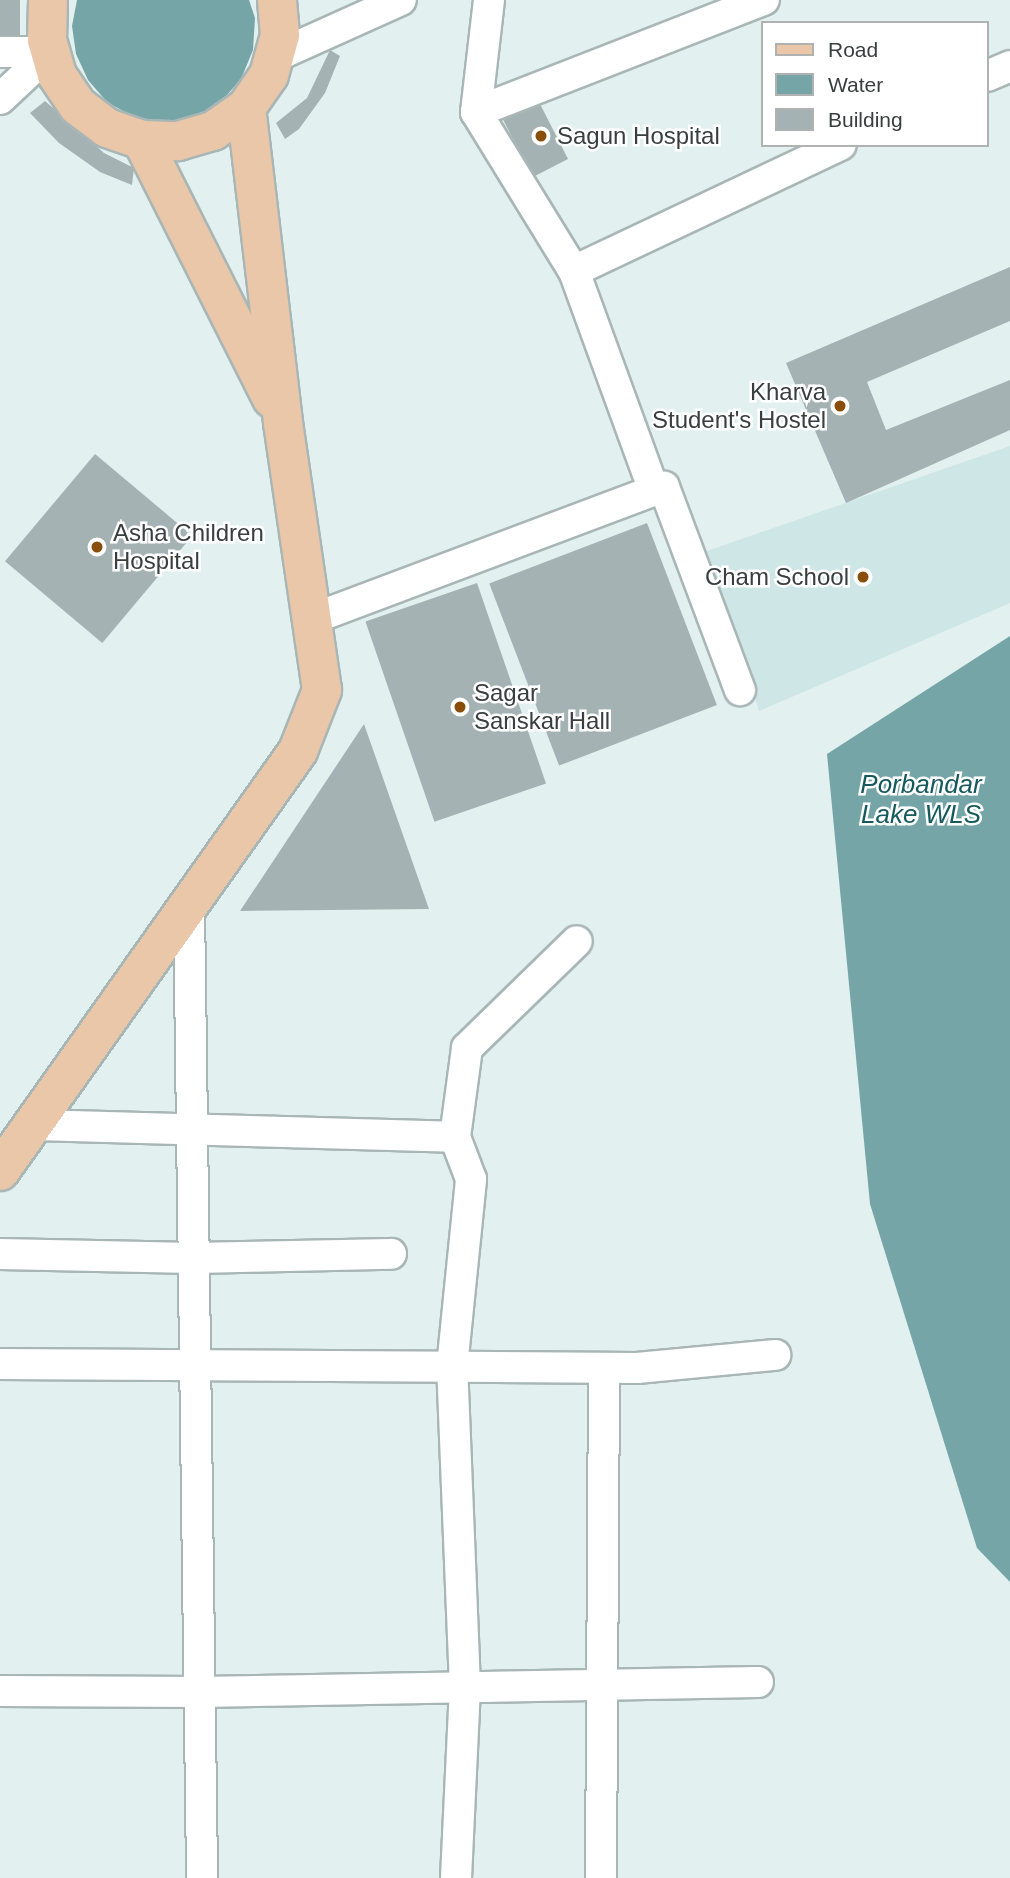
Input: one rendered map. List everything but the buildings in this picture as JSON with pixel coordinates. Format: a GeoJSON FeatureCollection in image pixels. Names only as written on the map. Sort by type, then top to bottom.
{"type":"FeatureCollection","features":[{"type":"Feature","properties":{"kind":"main road"},"geometry":{"type":"LineString","coordinates":[[48,0],[50,52],[57,75],[78,106],[107,128],[142,141],[178,141],[213,131],[246,108],[269,75],[280,35],[277,0]]}},
{"type":"Feature","properties":{"kind":"main road"},"geometry":{"type":"LineString","coordinates":[[0,1171],[298,751],[322,690],[284,422],[246,108]]}},
{"type":"Feature","properties":{"kind":"main road"},"geometry":{"type":"LineString","coordinates":[[142,141],[284,422]]}},
{"type":"Feature","properties":{"kind":"street"},"geometry":{"type":"LineString","coordinates":[[274,57],[401,0]]}},
{"type":"Feature","properties":{"kind":"street"},"geometry":{"type":"LineString","coordinates":[[489,0],[477,112],[574,271],[654,491]]}},
{"type":"Feature","properties":{"kind":"street"},"geometry":{"type":"LineString","coordinates":[[477,112],[764,0]]}},
{"type":"Feature","properties":{"kind":"street"},"geometry":{"type":"LineString","coordinates":[[0,52],[50,52]]}},
{"type":"Feature","properties":{"kind":"street"},"geometry":{"type":"LineString","coordinates":[[0,99],[50,52]]}},
{"type":"Feature","properties":{"kind":"street"},"geometry":{"type":"LineString","coordinates":[[989,75],[1010,65]]}},
{"type":"Feature","properties":{"kind":"street"},"geometry":{"type":"LineString","coordinates":[[574,271],[837,147]]}},
{"type":"Feature","properties":{"kind":"street"},"geometry":{"type":"LineString","coordinates":[[312,619],[664,487],[740,690]]}},
{"type":"Feature","properties":{"kind":"street"},"geometry":{"type":"LineString","coordinates":[[189,905],[202,1878]]}},
{"type":"Feature","properties":{"kind":"street"},"geometry":{"type":"LineString","coordinates":[[456,1878],[465,1688],[452,1367],[471,1179],[456,1136],[467,1048],[577,942]]}},
{"type":"Feature","properties":{"kind":"street"},"geometry":{"type":"LineString","coordinates":[[33,1125],[456,1136]]}},
{"type":"Feature","properties":{"kind":"street"},"geometry":{"type":"LineString","coordinates":[[0,1254],[194,1258],[391,1254]]}},
{"type":"Feature","properties":{"kind":"street"},"geometry":{"type":"LineString","coordinates":[[0,1364],[604,1368],[775,1355]]}},
{"type":"Feature","properties":{"kind":"street"},"geometry":{"type":"LineString","coordinates":[[601,1878],[604,1368]]}},
{"type":"Feature","properties":{"kind":"street"},"geometry":{"type":"LineString","coordinates":[[0,1691],[200,1692],[758,1682]]}},
{"type":"Feature","properties":{"kind":"shaded area","name":"Cham School"},"geometry":{"type":"Polygon","coordinates":[[[1010,446],[1010,603],[759,711],[707,551],[1010,446]]]}},
{"type":"Feature","properties":{"kind":"water"},"geometry":{"type":"Polygon","coordinates":[[[77,0],[249,0],[255,18],[253,50],[241,79],[220,103],[192,118],[161,122],[132,116],[107,102],[88,80],[76,54],[72,26],[77,0]]]}},
{"type":"Feature","properties":{"kind":"water","name":"Porbandar Lake WLS"},"geometry":{"type":"Polygon","coordinates":[[[1010,636],[1010,1582],[977,1548],[870,1204],[827,754],[1010,636]]]}},
{"type":"Feature","properties":{"kind":"place","name":"Sagun Hospital"},"geometry":{"type":"Point","coordinates":[541,136]}},
{"type":"Feature","properties":{"kind":"place","name":"Kharva Student's Hostel"},"geometry":{"type":"Point","coordinates":[840,406]}},
{"type":"Feature","properties":{"kind":"place","name":"Asha Children Hospital"},"geometry":{"type":"Point","coordinates":[97,547]}},
{"type":"Feature","properties":{"kind":"place","name":"Cham School"},"geometry":{"type":"Point","coordinates":[863,577]}},
{"type":"Feature","properties":{"kind":"place","name":"Sagar Sanskar Hall"},"geometry":{"type":"Point","coordinates":[460,707]}}]}
